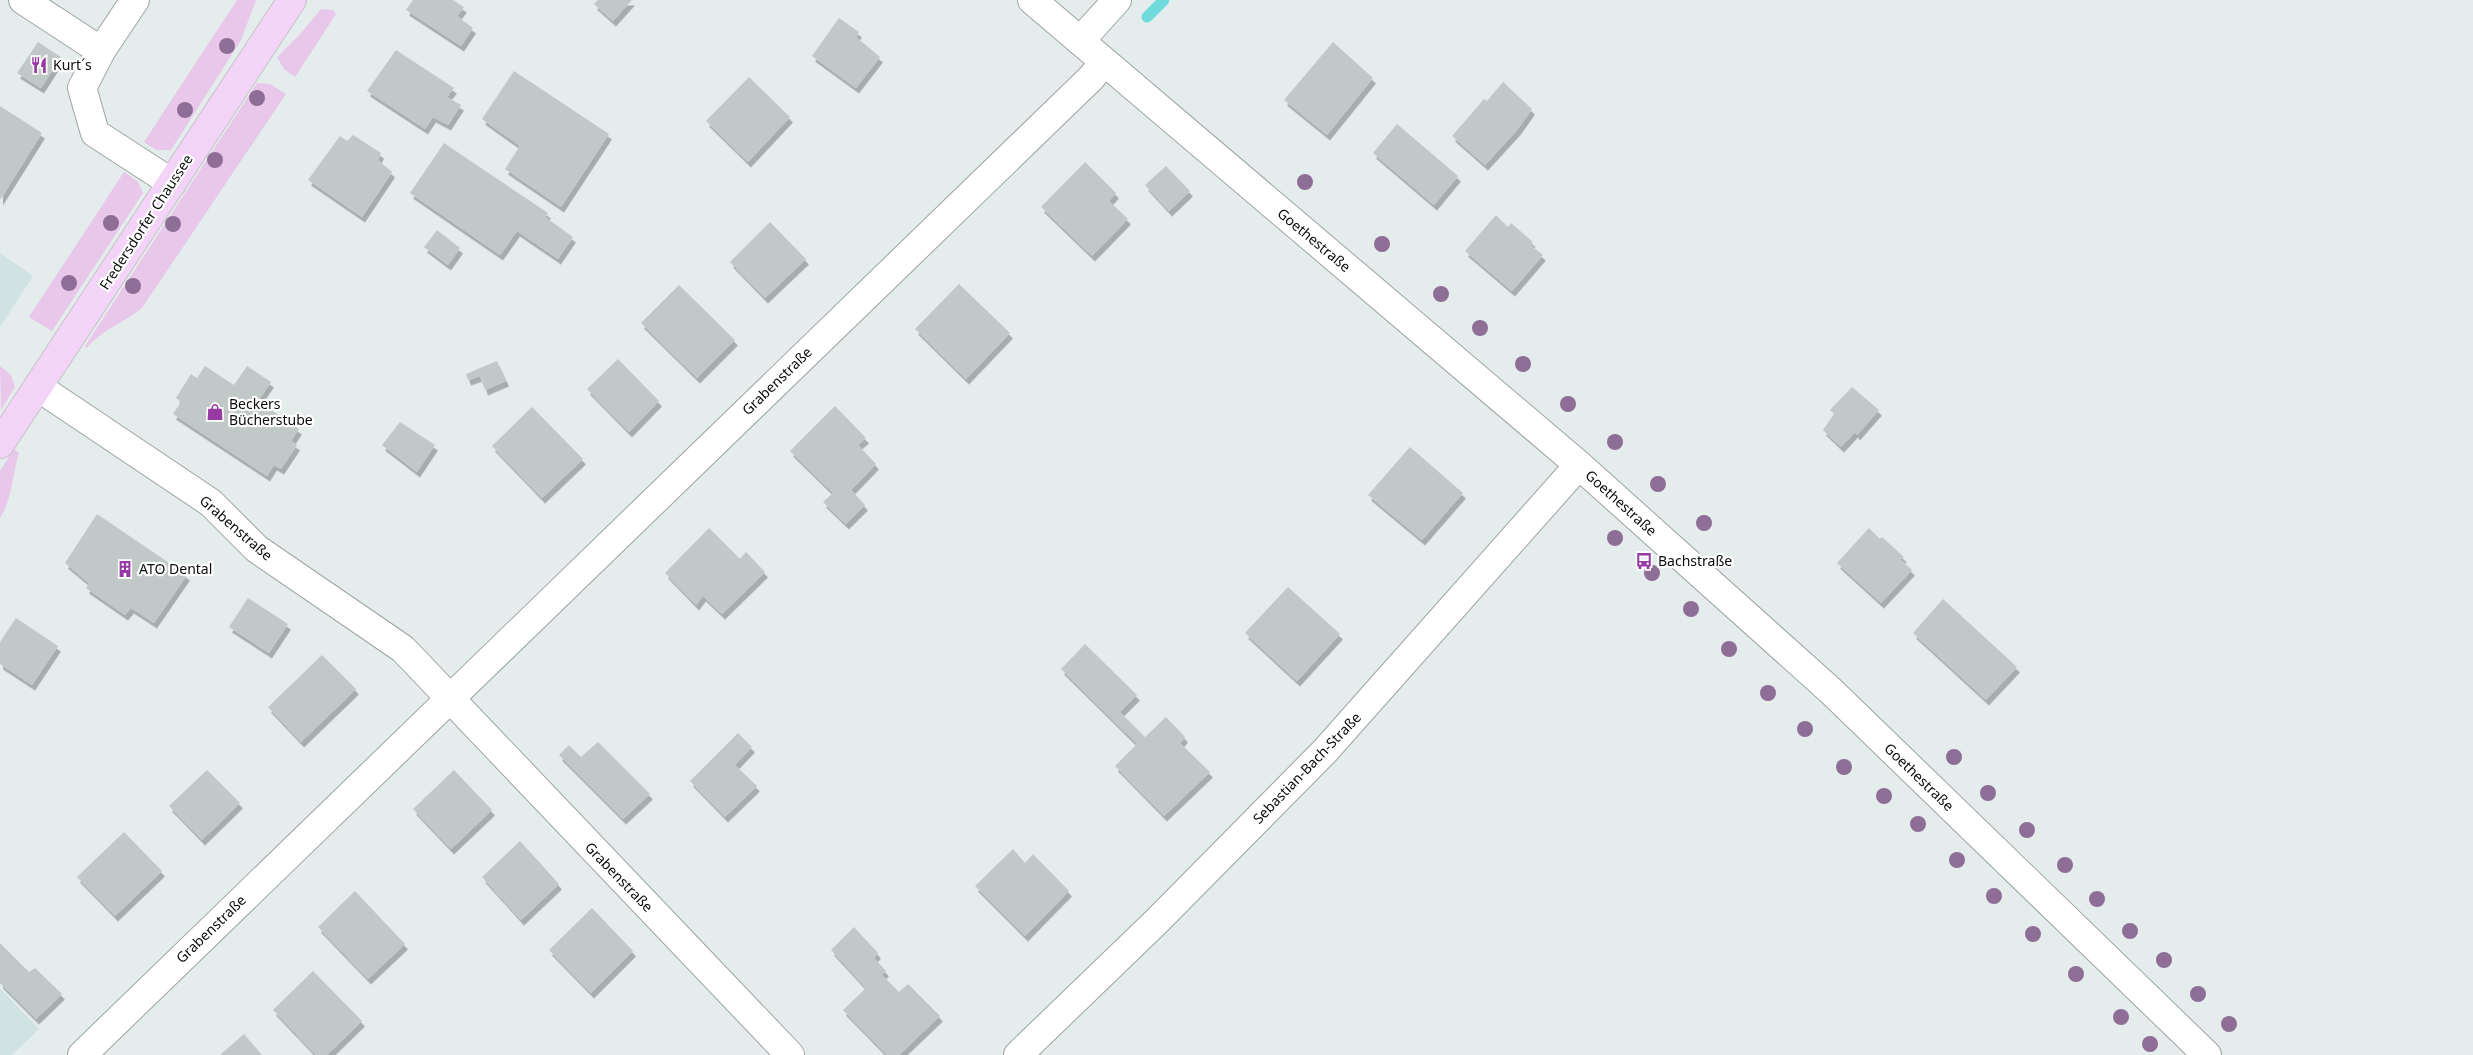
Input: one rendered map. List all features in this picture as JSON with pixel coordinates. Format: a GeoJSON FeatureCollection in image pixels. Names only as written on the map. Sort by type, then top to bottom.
{"type":"FeatureCollection","features":[{"type":"Feature","properties":{"kind":"main road","name":"Fredersdorfer Chaussee"},"geometry":{"type":"LineString","coordinates":[[0,444],[292,0]]}},
{"type":"Feature","properties":{"kind":"street"},"geometry":{"type":"LineString","coordinates":[[23,0],[101,52]]}},
{"type":"Feature","properties":{"kind":"street"},"geometry":{"type":"LineString","coordinates":[[135,0],[101,52],[82,88],[95,133],[172,183]]}},
{"type":"Feature","properties":{"kind":"street","name":"Goethestraße"},"geometry":{"type":"LineString","coordinates":[[1032,0],[1579,465],[1831,691],[2207,1055]]}},
{"type":"Feature","properties":{"kind":"street"},"geometry":{"type":"LineString","coordinates":[[1080,41],[1117,0]]}},
{"type":"Feature","properties":{"kind":"street","name":"Grabenstraße"},"geometry":{"type":"LineString","coordinates":[[82,1055],[448,698],[1091,78],[1104,62]]}},
{"type":"Feature","properties":{"kind":"street","name":"Grabenstraße"},"geometry":{"type":"LineString","coordinates":[[38,387],[211,503],[257,549],[403,649],[790,1055]]}},
{"type":"Feature","properties":{"kind":"street","name":"Sebastian-Bach-Straße"},"geometry":{"type":"LineString","coordinates":[[1018,1055],[1157,920],[1325,751],[1579,465]]}},
{"type":"Feature","properties":{"kind":"shaded area"},"geometry":{"type":"Polygon","coordinates":[[[237,0],[256,0],[241,40],[171,150],[156,150],[144,142],[237,0]]]}},
{"type":"Feature","properties":{"kind":"shaded area"},"geometry":{"type":"Polygon","coordinates":[[[321,9],[333,10],[336,14],[295,77],[284,69],[277,57],[321,9]]]}},
{"type":"Feature","properties":{"kind":"shaded area"},"geometry":{"type":"Polygon","coordinates":[[[257,83],[270,84],[286,94],[142,308],[99,336],[87,348],[85,346],[257,83]]]}},
{"type":"Feature","properties":{"kind":"shaded area"},"geometry":{"type":"Polygon","coordinates":[[[124,172],[138,182],[143,193],[52,331],[29,317],[124,172]]]}},
{"type":"Feature","properties":{"kind":"shaded area"},"geometry":{"type":"Polygon","coordinates":[[[0,253],[33,276],[0,327],[0,253]]]}},
{"type":"Feature","properties":{"kind":"shaded area"},"geometry":{"type":"Polygon","coordinates":[[[0,366],[11,375],[15,387],[1,410],[0,366]]]}},
{"type":"Feature","properties":{"kind":"shaded area"},"geometry":{"type":"Polygon","coordinates":[[[14,449],[19,453],[10,494],[0,518],[0,471],[14,449]]]}},
{"type":"Feature","properties":{"kind":"shaded area"},"geometry":{"type":"Polygon","coordinates":[[[0,988],[39,1029],[12,1055],[0,1055],[0,988]]]}},
{"type":"Feature","properties":{"kind":"building"},"geometry":{"type":"Polygon","coordinates":[[[413,0],[453,0],[464,7],[457,16],[473,28],[461,46],[406,10],[413,0]]]}},
{"type":"Feature","properties":{"kind":"building"},"geometry":{"type":"Polygon","coordinates":[[[598,0],[632,0],[613,21],[594,4],[598,0]]]}},
{"type":"Feature","properties":{"kind":"building"},"geometry":{"type":"Polygon","coordinates":[[[839,18],[859,32],[856,37],[880,57],[856,88],[812,56],[839,18]]]}},
{"type":"Feature","properties":{"kind":"building","name":"Kurt´s"},"geometry":{"type":"Polygon","coordinates":[[[38,42],[61,57],[41,88],[17,73],[38,42]]]}},
{"type":"Feature","properties":{"kind":"building"},"geometry":{"type":"Polygon","coordinates":[[[1333,42],[1373,78],[1327,135],[1284,100],[1333,42]]]}},
{"type":"Feature","properties":{"kind":"building"},"geometry":{"type":"Polygon","coordinates":[[[396,50],[454,88],[447,97],[461,105],[448,125],[433,117],[425,129],[367,91],[396,50]]]}},
{"type":"Feature","properties":{"kind":"building"},"geometry":{"type":"Polygon","coordinates":[[[514,71],[609,134],[561,207],[505,169],[520,146],[482,119],[514,71]]]}},
{"type":"Feature","properties":{"kind":"building"},"geometry":{"type":"Polygon","coordinates":[[[749,77],[790,117],[748,162],[706,121],[749,77]]]}},
{"type":"Feature","properties":{"kind":"building"},"geometry":{"type":"Polygon","coordinates":[[[1503,82],[1532,109],[1518,129],[1485,165],[1452,136],[1484,99],[1487,101],[1503,82]]]}},
{"type":"Feature","properties":{"kind":"building"},"geometry":{"type":"Polygon","coordinates":[[[0,106],[42,133],[0,200],[0,106]]]}},
{"type":"Feature","properties":{"kind":"building"},"geometry":{"type":"Polygon","coordinates":[[[1397,124],[1458,176],[1434,205],[1373,153],[1397,124]]]}},
{"type":"Feature","properties":{"kind":"building"},"geometry":{"type":"Polygon","coordinates":[[[353,135],[381,153],[378,160],[392,172],[362,217],[308,180],[340,136],[347,141],[353,135]]]}},
{"type":"Feature","properties":{"kind":"building"},"geometry":{"type":"Polygon","coordinates":[[[444,143],[548,213],[545,217],[573,237],[558,259],[517,231],[500,255],[410,193],[444,143]]]}},
{"type":"Feature","properties":{"kind":"building"},"geometry":{"type":"Polygon","coordinates":[[[1085,162],[1116,193],[1109,201],[1128,219],[1092,256],[1041,207],[1085,162]]]}},
{"type":"Feature","properties":{"kind":"building"},"geometry":{"type":"Polygon","coordinates":[[[1166,166],[1190,191],[1169,211],[1145,185],[1166,166]]]}},
{"type":"Feature","properties":{"kind":"building"},"geometry":{"type":"Polygon","coordinates":[[[1496,215],[1508,227],[1511,223],[1533,242],[1529,244],[1543,255],[1512,291],[1465,251],[1496,215]]]}},
{"type":"Feature","properties":{"kind":"building"},"geometry":{"type":"Polygon","coordinates":[[[770,222],[806,259],[765,298],[730,262],[770,222]]]}},
{"type":"Feature","properties":{"kind":"building"},"geometry":{"type":"Polygon","coordinates":[[[437,230],[460,248],[448,265],[424,247],[437,230]]]}},
{"type":"Feature","properties":{"kind":"building"},"geometry":{"type":"Polygon","coordinates":[[[959,284],[1010,333],[966,379],[915,329],[959,284]]]}},
{"type":"Feature","properties":{"kind":"building"},"geometry":{"type":"Polygon","coordinates":[[[679,285],[735,340],[697,378],[641,323],[679,285]]]}},
{"type":"Feature","properties":{"kind":"building"},"geometry":{"type":"Polygon","coordinates":[[[618,359],[659,401],[629,432],[587,389],[618,359]]]}},
{"type":"Feature","properties":{"kind":"building"},"geometry":{"type":"Polygon","coordinates":[[[497,361],[506,381],[485,390],[480,376],[468,380],[466,374],[497,361]]]}},
{"type":"Feature","properties":{"kind":"building"},"geometry":{"type":"Polygon","coordinates":[[[205,366],[234,385],[247,366],[271,382],[258,401],[299,429],[291,441],[297,445],[281,469],[274,465],[267,476],[173,414],[181,402],[176,398],[191,374],[197,378],[205,366]]]}},
{"type":"Feature","properties":{"kind":"building"},"geometry":{"type":"Polygon","coordinates":[[[1852,387],[1879,410],[1857,435],[1855,432],[1841,447],[1823,430],[1834,414],[1830,410],[1852,387]]]}},
{"type":"Feature","properties":{"kind":"building"},"geometry":{"type":"Polygon","coordinates":[[[835,406],[866,438],[858,445],[876,464],[851,490],[865,505],[846,524],[823,502],[833,493],[790,451],[835,406]]]}},
{"type":"Feature","properties":{"kind":"building"},"geometry":{"type":"Polygon","coordinates":[[[532,407],[583,459],[542,498],[492,446],[532,407]]]}},
{"type":"Feature","properties":{"kind":"building"},"geometry":{"type":"Polygon","coordinates":[[[400,422],[435,445],[417,472],[382,445],[400,422]]]}},
{"type":"Feature","properties":{"kind":"building"},"geometry":{"type":"Polygon","coordinates":[[[1410,447],[1463,493],[1422,540],[1368,495],[1410,447]]]}},
{"type":"Feature","properties":{"kind":"building","name":"ATO Dental"},"geometry":{"type":"Polygon","coordinates":[[[97,514],[187,575],[154,623],[131,608],[125,615],[86,588],[89,583],[65,563],[97,514]]]}},
{"type":"Feature","properties":{"kind":"building"},"geometry":{"type":"Polygon","coordinates":[[[709,528],[740,559],[746,552],[765,572],[722,614],[703,596],[696,605],[665,573],[709,528]]]}},
{"type":"Feature","properties":{"kind":"building"},"geometry":{"type":"Polygon","coordinates":[[[1869,528],[1904,557],[1900,559],[1912,570],[1881,603],[1837,563],[1869,528]]]}},
{"type":"Feature","properties":{"kind":"building"},"geometry":{"type":"Polygon","coordinates":[[[1288,587],[1340,634],[1297,681],[1245,633],[1288,587]]]}},
{"type":"Feature","properties":{"kind":"building"},"geometry":{"type":"Polygon","coordinates":[[[248,598],[288,624],[269,653],[229,627],[248,598]]]}},
{"type":"Feature","properties":{"kind":"building"},"geometry":{"type":"Polygon","coordinates":[[[1943,599],[2017,667],[1986,700],[1913,633],[1943,599]]]}},
{"type":"Feature","properties":{"kind":"building"},"geometry":{"type":"Polygon","coordinates":[[[16,618],[58,646],[32,685],[0,664],[0,642],[16,618]]]}},
{"type":"Feature","properties":{"kind":"building"},"geometry":{"type":"Polygon","coordinates":[[[1085,644],[1137,695],[1120,712],[1145,737],[1166,717],[1185,737],[1180,743],[1210,772],[1164,816],[1115,766],[1137,744],[1061,669],[1085,644]]]}},
{"type":"Feature","properties":{"kind":"building"},"geometry":{"type":"Polygon","coordinates":[[[322,655],[356,689],[301,742],[268,707],[322,655]]]}},
{"type":"Feature","properties":{"kind":"building"},"geometry":{"type":"Polygon","coordinates":[[[738,733],[752,747],[735,765],[757,786],[725,817],[690,781],[738,733]]]}},
{"type":"Feature","properties":{"kind":"building"},"geometry":{"type":"Polygon","coordinates":[[[598,742],[650,794],[623,819],[559,755],[569,745],[581,757],[598,742]]]}},
{"type":"Feature","properties":{"kind":"building"},"geometry":{"type":"Polygon","coordinates":[[[207,770],[240,803],[202,840],[169,806],[207,770]]]}},
{"type":"Feature","properties":{"kind":"building"},"geometry":{"type":"Polygon","coordinates":[[[454,770],[492,810],[451,849],[413,809],[454,770]]]}},
{"type":"Feature","properties":{"kind":"building"},"geometry":{"type":"Polygon","coordinates":[[[124,832],[162,871],[115,916],[77,877],[124,832]]]}},
{"type":"Feature","properties":{"kind":"building"},"geometry":{"type":"Polygon","coordinates":[[[520,841],[559,884],[521,920],[482,877],[520,841]]]}},
{"type":"Feature","properties":{"kind":"building"},"geometry":{"type":"Polygon","coordinates":[[[1013,849],[1025,863],[1033,854],[1069,891],[1025,936],[975,886],[1013,849]]]}},
{"type":"Feature","properties":{"kind":"building"},"geometry":{"type":"Polygon","coordinates":[[[355,891],[405,944],[368,979],[318,927],[355,891]]]}},
{"type":"Feature","properties":{"kind":"building"},"geometry":{"type":"Polygon","coordinates":[[[592,908],[633,951],[591,993],[549,950],[592,908]]]}},
{"type":"Feature","properties":{"kind":"building"},"geometry":{"type":"Polygon","coordinates":[[[854,927],[878,953],[874,958],[886,971],[882,975],[899,992],[908,984],[940,1016],[899,1055],[887,1055],[843,1010],[866,988],[831,950],[854,927]]]}},
{"type":"Feature","properties":{"kind":"building"},"geometry":{"type":"Polygon","coordinates":[[[0,943],[29,972],[35,968],[62,994],[36,1019],[0,983],[0,943]]]}},
{"type":"Feature","properties":{"kind":"building"},"geometry":{"type":"Polygon","coordinates":[[[313,971],[362,1021],[327,1055],[316,1055],[273,1010],[313,971]]]}},
{"type":"Feature","properties":{"kind":"building"},"geometry":{"type":"Polygon","coordinates":[[[244,1034],[262,1055],[220,1055],[244,1034]]]}},
{"type":"Feature","properties":{"kind":"waterway"},"geometry":{"type":"LineString","coordinates":[[1147,17],[1164,0]]}},
{"type":"Feature","properties":{"kind":"place","name":"Kurt´s"},"geometry":{"type":"Point","coordinates":[39,65]}},
{"type":"Feature","properties":{"kind":"place","name":"Beckers Bücherstube"},"geometry":{"type":"Point","coordinates":[215,412]}},
{"type":"Feature","properties":{"kind":"place","name":"Bachstraße"},"geometry":{"type":"Point","coordinates":[1644,561]}},
{"type":"Feature","properties":{"kind":"place","name":"ATO Dental"},"geometry":{"type":"Point","coordinates":[125,569]}}]}
